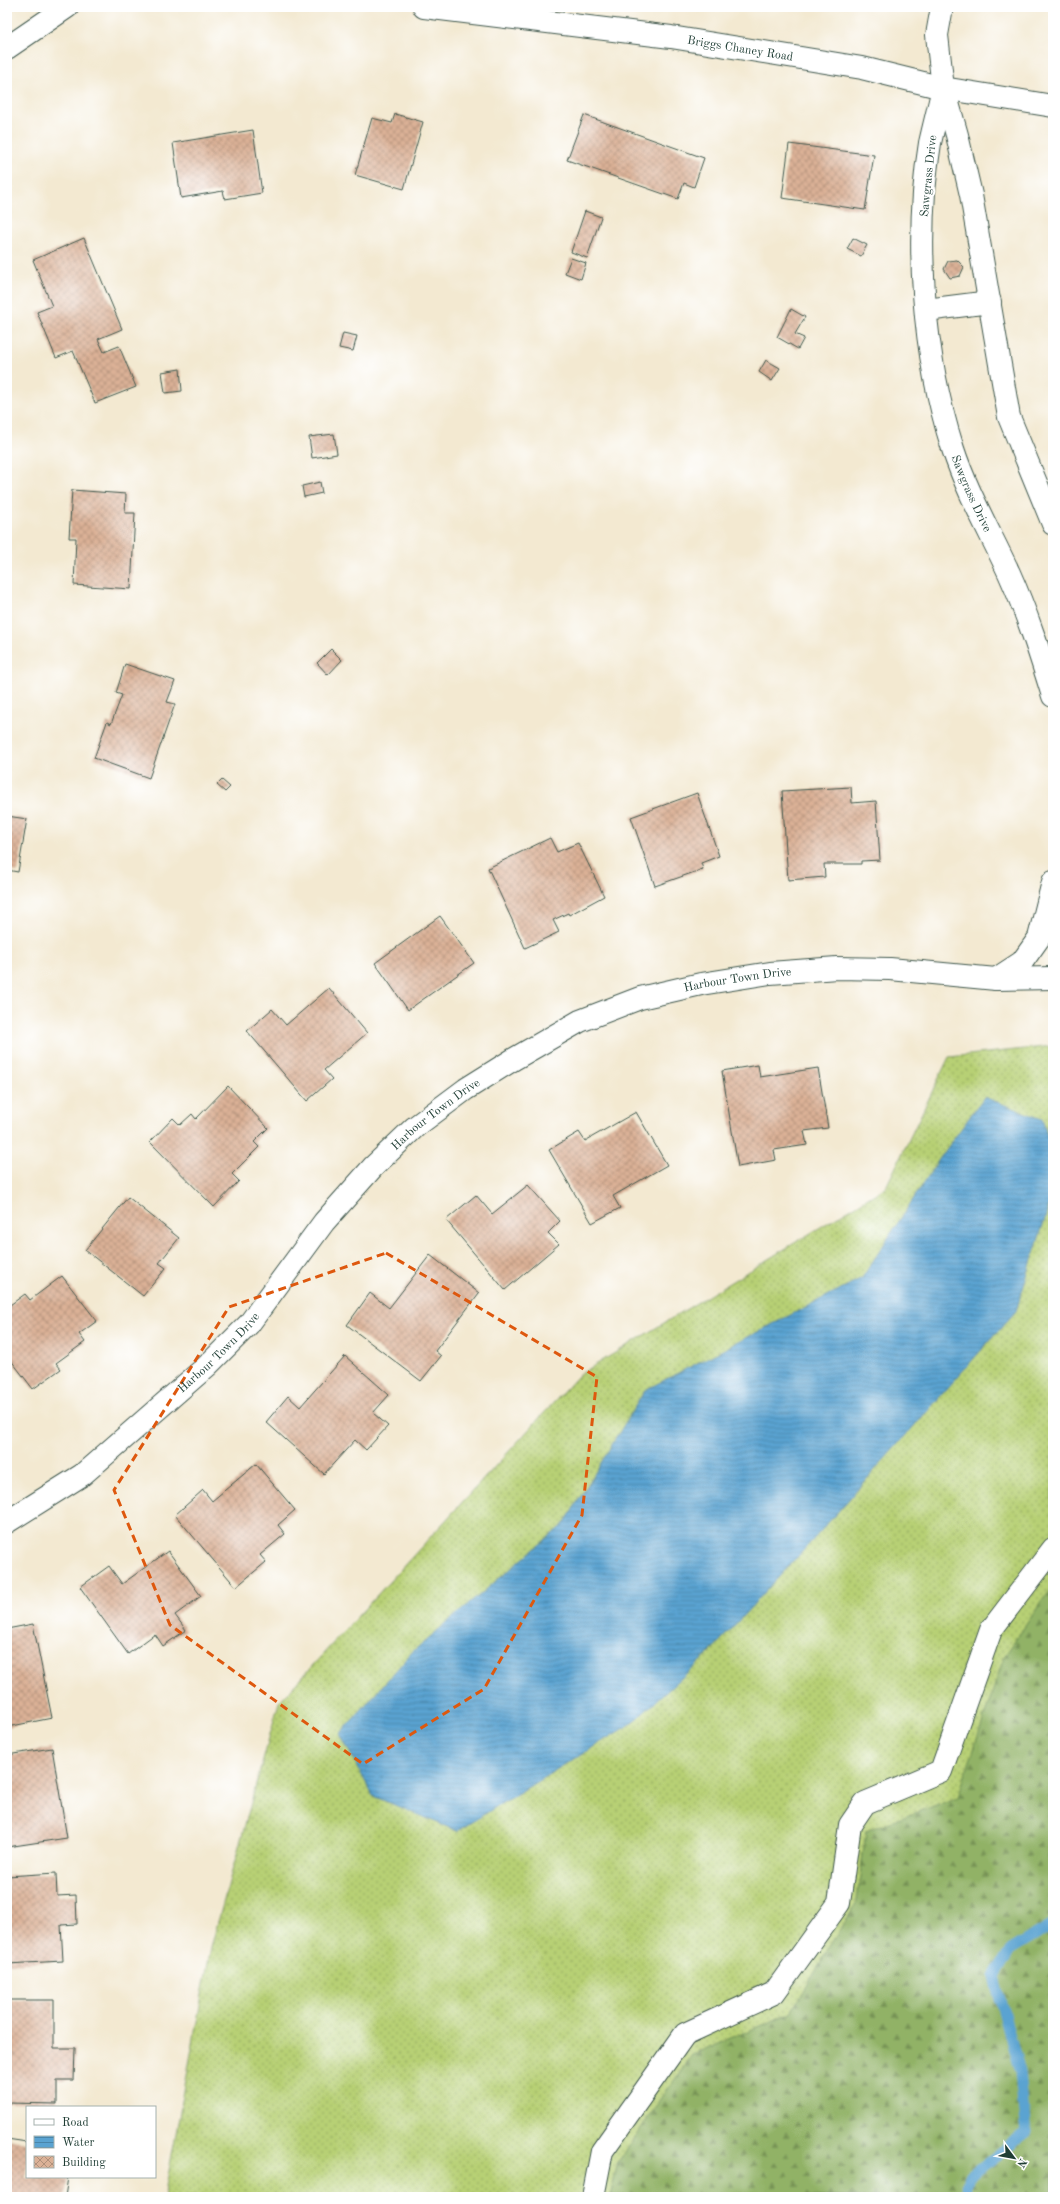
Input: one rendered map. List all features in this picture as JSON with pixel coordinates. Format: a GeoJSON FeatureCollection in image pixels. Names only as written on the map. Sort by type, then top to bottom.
{"type":"FeatureCollection","features":[{"type":"Feature","properties":{"kind":"street"},"geometry":{"type":"LineString","coordinates":[[7,48],[67,7]]}},
{"type":"Feature","properties":{"kind":"street","name":"Briggs Chaney Road"},"geometry":{"type":"LineString","coordinates":[[424,7],[671,37],[862,68],[943,88],[1053,106]]}},
{"type":"Feature","properties":{"kind":"street"},"geometry":{"type":"LineString","coordinates":[[942,7],[937,35],[943,88]]}},
{"type":"Feature","properties":{"kind":"street","name":"Sawgrass Drive"},"geometry":{"type":"LineString","coordinates":[[943,88],[962,153],[990,302],[1009,417],[1053,524]]}},
{"type":"Feature","properties":{"kind":"street","name":"Sawgrass Drive"},"geometry":{"type":"LineString","coordinates":[[943,88],[930,143],[923,223],[926,310],[938,389],[953,449],[984,525],[1008,573],[1034,634],[1053,696]]}},
{"type":"Feature","properties":{"kind":"street"},"geometry":{"type":"LineString","coordinates":[[926,310],[990,302]]}},
{"type":"Feature","properties":{"kind":"street"},"geometry":{"type":"LineString","coordinates":[[996,979],[1022,962],[1040,938],[1053,882]]}},
{"type":"Feature","properties":{"kind":"street","name":"Harbour Town Drive"},"geometry":{"type":"LineString","coordinates":[[7,1522],[82,1475],[207,1366],[249,1324],[324,1222],[373,1167],[415,1127],[472,1085],[580,1021],[640,998],[701,984],[770,973],[836,968],[890,970],[996,979]]}},
{"type":"Feature","properties":{"kind":"street"},"geometry":{"type":"LineString","coordinates":[[996,979],[1053,978]]}},
{"type":"Feature","properties":{"kind":"street"},"geometry":{"type":"LineString","coordinates":[[593,2197],[602,2151],[685,2034],[774,1993],[839,1903],[850,1825],[866,1803],[941,1770],[992,1630],[1053,1549]]}},
{"type":"Feature","properties":{"kind":"highlighted area"},"geometry":{"type":"Polygon","coordinates":[[[386,1253],[597,1377],[582,1515],[484,1689],[363,1764],[170,1625],[114,1490],[229,1307],[386,1253]]]}},
{"type":"Feature","properties":{"kind":"green space"},"geometry":{"type":"Polygon","coordinates":[[[1053,1046],[1053,2197],[164,2197],[211,1947],[279,1702],[579,1375],[886,1187],[949,1057],[1053,1046]]]}},
{"type":"Feature","properties":{"kind":"green space"},"geometry":{"type":"Polygon","coordinates":[[[1053,1585],[1053,2197],[610,2197],[618,2162],[692,2054],[791,2013],[857,1901],[866,1831],[958,1797],[1004,1657],[1053,1585]]]}},
{"type":"Feature","properties":{"kind":"water"},"geometry":{"type":"Polygon","coordinates":[[[984,1097],[1042,1119],[1053,1154],[1053,1193],[1016,1311],[811,1542],[709,1653],[632,1723],[457,1831],[373,1796],[340,1734],[412,1652],[564,1524],[645,1390],[862,1278],[940,1158],[984,1097]]]}},
{"type":"Feature","properties":{"kind":"building"},"geometry":{"type":"Polygon","coordinates":[[[395,114],[423,122],[404,189],[355,175],[372,118],[392,123],[395,114]]]}},
{"type":"Feature","properties":{"kind":"building"},"geometry":{"type":"Polygon","coordinates":[[[584,115],[704,158],[694,187],[684,183],[678,199],[567,160],[584,115]]]}},
{"type":"Feature","properties":{"kind":"building"},"geometry":{"type":"Polygon","coordinates":[[[253,130],[262,193],[225,199],[223,191],[181,198],[173,143],[253,130]]]}},
{"type":"Feature","properties":{"kind":"building"},"geometry":{"type":"Polygon","coordinates":[[[789,144],[874,155],[865,210],[782,198],[789,144]]]}},
{"type":"Feature","properties":{"kind":"building"},"geometry":{"type":"Polygon","coordinates":[[[585,211],[601,217],[587,258],[571,252],[585,211]]]}},
{"type":"Feature","properties":{"kind":"building"},"geometry":{"type":"Polygon","coordinates":[[[84,238],[122,329],[98,339],[104,352],[119,346],[136,387],[95,403],[73,351],[56,358],[37,312],[52,306],[33,260],[84,238]]]}},
{"type":"Feature","properties":{"kind":"building"},"geometry":{"type":"Polygon","coordinates":[[[853,238],[867,245],[861,256],[847,249],[853,238]]]}},
{"type":"Feature","properties":{"kind":"building"},"geometry":{"type":"Polygon","coordinates":[[[571,258],[586,263],[581,279],[565,273],[571,258]]]}},
{"type":"Feature","properties":{"kind":"building"},"geometry":{"type":"Polygon","coordinates":[[[957,260],[964,267],[960,276],[950,278],[944,269],[948,261],[957,260]]]}},
{"type":"Feature","properties":{"kind":"building"},"geometry":{"type":"Polygon","coordinates":[[[791,309],[805,317],[795,334],[804,338],[798,349],[777,337],[791,309]]]}},
{"type":"Feature","properties":{"kind":"building"},"geometry":{"type":"Polygon","coordinates":[[[343,333],[357,336],[353,351],[339,348],[343,333]]]}},
{"type":"Feature","properties":{"kind":"building"},"geometry":{"type":"Polygon","coordinates":[[[766,360],[780,368],[772,381],[759,372],[766,360]]]}},
{"type":"Feature","properties":{"kind":"building"},"geometry":{"type":"Polygon","coordinates":[[[180,369],[182,391],[165,393],[162,372],[180,369]]]}},
{"type":"Feature","properties":{"kind":"building"},"geometry":{"type":"Polygon","coordinates":[[[334,434],[337,454],[312,458],[309,437],[334,434]]]}},
{"type":"Feature","properties":{"kind":"building"},"geometry":{"type":"Polygon","coordinates":[[[320,482],[322,493],[304,497],[302,486],[320,482]]]}},
{"type":"Feature","properties":{"kind":"building"},"geometry":{"type":"Polygon","coordinates":[[[72,490],[126,494],[125,513],[135,513],[131,589],[74,585],[76,538],[69,538],[72,490]]]}},
{"type":"Feature","properties":{"kind":"building"},"geometry":{"type":"Polygon","coordinates":[[[331,649],[342,660],[328,675],[317,663],[331,649]]]}},
{"type":"Feature","properties":{"kind":"building"},"geometry":{"type":"Polygon","coordinates":[[[125,664],[175,681],[167,702],[175,704],[149,778],[94,758],[107,722],[111,724],[122,695],[116,693],[125,664]]]}},
{"type":"Feature","properties":{"kind":"building"},"geometry":{"type":"Polygon","coordinates":[[[222,780],[230,787],[225,792],[217,785],[222,780]]]}},
{"type":"Feature","properties":{"kind":"building"},"geometry":{"type":"Polygon","coordinates":[[[851,787],[852,803],[876,801],[880,860],[861,861],[861,864],[824,864],[825,877],[788,880],[782,791],[851,787]]]}},
{"type":"Feature","properties":{"kind":"building"},"geometry":{"type":"Polygon","coordinates":[[[697,793],[719,856],[701,863],[703,869],[655,886],[631,817],[697,793]]]}},
{"type":"Feature","properties":{"kind":"building"},"geometry":{"type":"Polygon","coordinates":[[[7,816],[27,819],[18,872],[7,870],[7,816]]]}},
{"type":"Feature","properties":{"kind":"building"},"geometry":{"type":"Polygon","coordinates":[[[550,838],[557,852],[578,843],[604,896],[569,915],[568,913],[553,920],[559,932],[525,948],[488,868],[550,838]]]}},
{"type":"Feature","properties":{"kind":"building"},"geometry":{"type":"Polygon","coordinates":[[[440,916],[474,963],[408,1010],[375,963],[440,916]]]}},
{"type":"Feature","properties":{"kind":"building"},"geometry":{"type":"Polygon","coordinates":[[[329,988],[367,1033],[324,1070],[332,1079],[307,1101],[247,1031],[272,1009],[286,1025],[329,988]]]}},
{"type":"Feature","properties":{"kind":"building"},"geometry":{"type":"Polygon","coordinates":[[[758,1065],[760,1077],[818,1068],[828,1128],[804,1131],[807,1145],[774,1150],[776,1160],[738,1167],[722,1071],[758,1065]]]}},
{"type":"Feature","properties":{"kind":"building"},"geometry":{"type":"Polygon","coordinates":[[[228,1086],[268,1128],[254,1142],[259,1147],[232,1174],[239,1181],[214,1207],[150,1142],[173,1118],[180,1125],[192,1114],[196,1119],[228,1086]]]}},
{"type":"Feature","properties":{"kind":"building"},"geometry":{"type":"Polygon","coordinates":[[[636,1112],[667,1165],[613,1196],[620,1208],[592,1223],[549,1150],[579,1132],[585,1141],[636,1112]]]}},
{"type":"Feature","properties":{"kind":"building"},"geometry":{"type":"Polygon","coordinates":[[[528,1185],[560,1221],[548,1233],[559,1244],[505,1290],[446,1220],[476,1195],[492,1214],[528,1185]]]}},
{"type":"Feature","properties":{"kind":"building"},"geometry":{"type":"Polygon","coordinates":[[[128,1197],[179,1238],[159,1263],[166,1268],[143,1296],[85,1250],[128,1197]]]}},
{"type":"Feature","properties":{"kind":"building"},"geometry":{"type":"Polygon","coordinates":[[[430,1255],[479,1293],[435,1351],[441,1356],[421,1381],[347,1325],[370,1293],[389,1308],[430,1255]]]}},
{"type":"Feature","properties":{"kind":"building"},"geometry":{"type":"Polygon","coordinates":[[[62,1276],[97,1321],[79,1334],[85,1342],[56,1363],[61,1369],[33,1389],[7,1355],[7,1301],[10,1305],[25,1294],[30,1300],[62,1276]]]}},
{"type":"Feature","properties":{"kind":"building"},"geometry":{"type":"Polygon","coordinates":[[[345,1356],[389,1395],[373,1413],[388,1426],[366,1450],[355,1440],[324,1474],[266,1422],[288,1396],[300,1407],[345,1356]]]}},
{"type":"Feature","properties":{"kind":"building"},"geometry":{"type":"Polygon","coordinates":[[[256,1464],[295,1510],[278,1525],[285,1534],[260,1555],[266,1562],[236,1587],[175,1515],[203,1490],[212,1501],[256,1464]]]}},
{"type":"Feature","properties":{"kind":"building"},"geometry":{"type":"Polygon","coordinates":[[[168,1551],[201,1596],[175,1615],[186,1630],[163,1646],[155,1634],[128,1654],[80,1587],[109,1566],[122,1584],[168,1551]]]}},
{"type":"Feature","properties":{"kind":"building"},"geometry":{"type":"Polygon","coordinates":[[[33,1624],[52,1718],[7,1727],[7,1629],[33,1624]]]}},
{"type":"Feature","properties":{"kind":"building"},"geometry":{"type":"Polygon","coordinates":[[[52,1748],[67,1838],[7,1847],[7,1755],[52,1748]]]}},
{"type":"Feature","properties":{"kind":"building"},"geometry":{"type":"Polygon","coordinates":[[[56,1873],[57,1896],[76,1895],[77,1924],[61,1925],[63,1961],[7,1964],[7,1876],[56,1873]]]}},
{"type":"Feature","properties":{"kind":"building"},"geometry":{"type":"Polygon","coordinates":[[[7,2000],[54,2000],[54,2048],[75,2048],[74,2080],[57,2080],[57,2104],[7,2103],[7,2000]]]}},
{"type":"Feature","properties":{"kind":"building"},"geometry":{"type":"Polygon","coordinates":[[[7,2139],[26,2142],[26,2178],[68,2178],[65,2197],[7,2197],[7,2139]]]}},
{"type":"Feature","properties":{"kind":"waterway"},"geometry":{"type":"LineString","coordinates":[[964,2197],[970,2176],[1026,2133],[1020,2073],[994,1977],[1010,1950],[1053,1924]]}}]}
